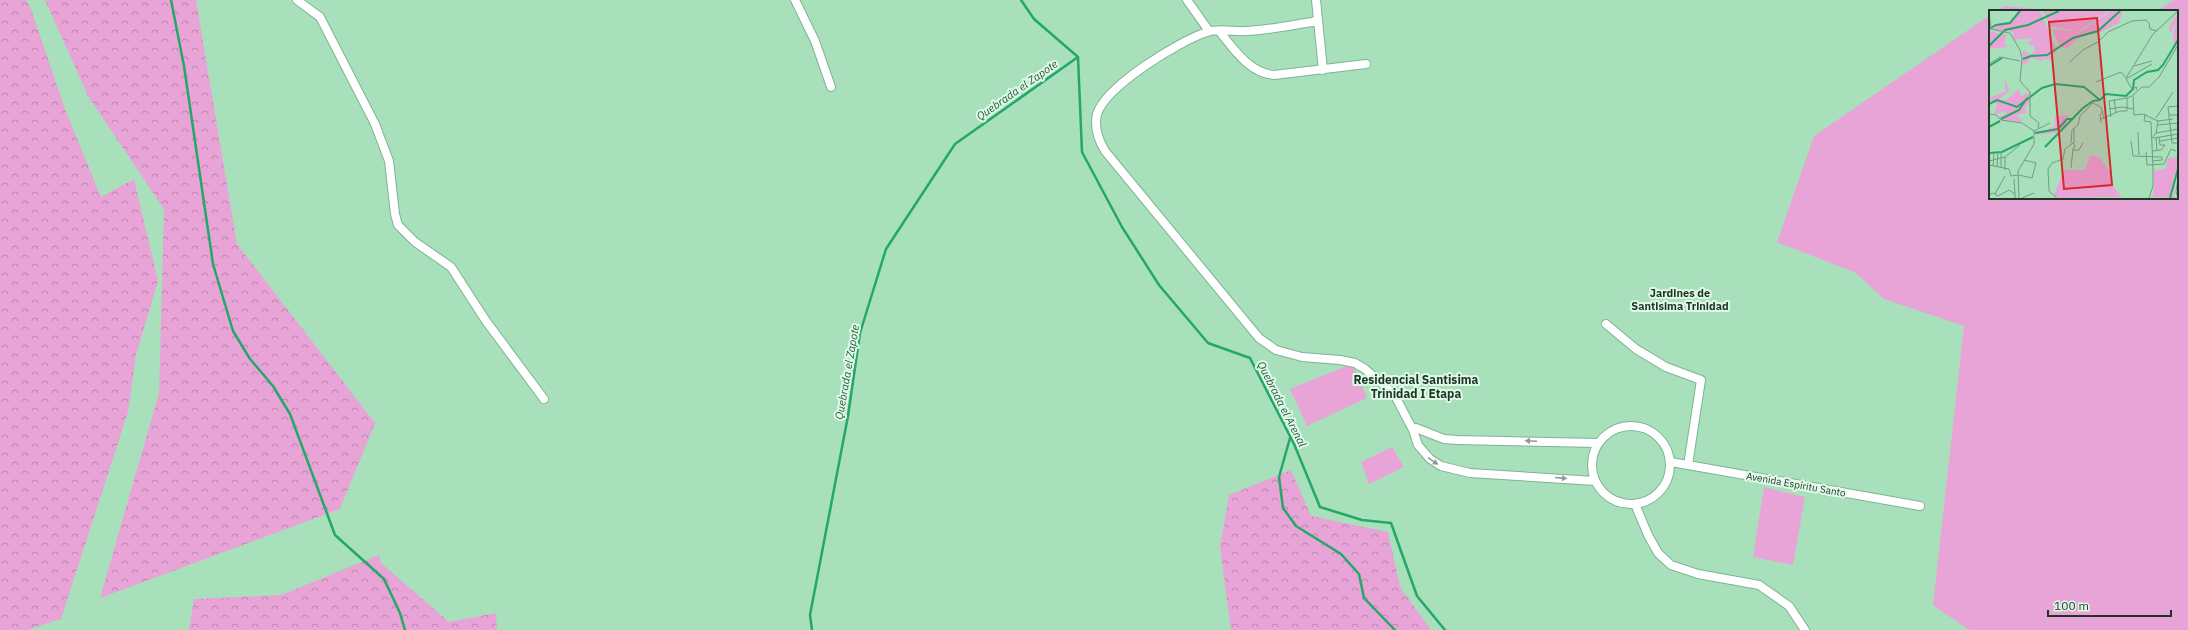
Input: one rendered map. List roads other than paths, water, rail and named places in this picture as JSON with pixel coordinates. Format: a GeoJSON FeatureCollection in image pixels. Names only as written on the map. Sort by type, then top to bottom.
{"type":"FeatureCollection","features":[{"type":"Feature","properties":{"kind":"street"},"geometry":{"type":"LineString","coordinates":[[297,0],[320,17],[375,124],[389,161],[395,214],[398,225],[415,242],[451,267],[486,321],[544,399]]}},
{"type":"Feature","properties":{"kind":"street"},"geometry":{"type":"LineString","coordinates":[[795,0],[815,41],[831,87]]}},
{"type":"Feature","properties":{"kind":"street"},"geometry":{"type":"LineString","coordinates":[[1187,0],[1209,31]]}},
{"type":"Feature","properties":{"kind":"street"},"geometry":{"type":"LineString","coordinates":[[1316,0],[1323,70]]}},
{"type":"Feature","properties":{"kind":"street"},"geometry":{"type":"LineString","coordinates":[[1318,19],[1313,22],[1247,31],[1209,31],[1181,42],[1159,55],[1106,97],[1097,114],[1098,138],[1105,152],[1259,338],[1276,350],[1282,352],[1302,357],[1340,360],[1355,363],[1366,369],[1394,394],[1413,430],[1415,440],[1430,460],[1441,466],[1460,472],[1595,481]]}},
{"type":"Feature","properties":{"kind":"street"},"geometry":{"type":"LineString","coordinates":[[1219,31],[1256,71],[1265,74],[1274,75],[1366,64]]}},
{"type":"Feature","properties":{"kind":"street"},"geometry":{"type":"LineString","coordinates":[[1606,324],[1636,349],[1666,367],[1701,380],[1688,465]]}},
{"type":"Feature","properties":{"kind":"street"},"geometry":{"type":"LineString","coordinates":[[1640,426],[1657,434],[1663,441],[1671,462],[1670,474],[1661,490],[1647,501],[1635,504],[1617,502],[1608,497],[1595,481],[1592,468],[1593,455],[1598,443],[1611,431],[1620,427],[1640,426]]}},
{"type":"Feature","properties":{"kind":"street"},"geometry":{"type":"LineString","coordinates":[[1413,430],[1416,428],[1444,439],[1457,440],[1598,443]]}},
{"type":"Feature","properties":{"kind":"street","name":"Avenida Espíritu Santo"},"geometry":{"type":"LineString","coordinates":[[1671,462],[1920,506]]}},
{"type":"Feature","properties":{"kind":"street"},"geometry":{"type":"LineString","coordinates":[[1635,504],[1648,535],[1658,553],[1671,565],[1698,574],[1759,585],[1789,606],[1805,630]]}},
{"type":"Feature","properties":{"kind":"waterway"},"geometry":{"type":"LineString","coordinates":[[171,0],[184,66],[213,264],[233,331],[250,359],[273,386],[290,414],[335,535],[384,579],[400,613],[405,630]]}},
{"type":"Feature","properties":{"kind":"waterway"},"geometry":{"type":"LineString","coordinates":[[1021,0],[1034,19],[1078,57]]}},
{"type":"Feature","properties":{"kind":"waterway","name":"Quebrada el Arenal"},"geometry":{"type":"LineString","coordinates":[[1078,57],[1082,152],[1122,227],[1159,285],[1208,343],[1250,358],[1294,444],[1320,507],[1362,520],[1391,523],[1417,596],[1445,630]]}},
{"type":"Feature","properties":{"kind":"waterway","name":"Quebrada el Zapote"},"geometry":{"type":"LineString","coordinates":[[812,630],[810,615],[848,416],[860,333],[886,249],[955,144],[1078,57]]}},
{"type":"Feature","properties":{"kind":"waterway"},"geometry":{"type":"LineString","coordinates":[[1290,438],[1279,477],[1283,508],[1296,526],[1341,554],[1359,574],[1364,598],[1395,630]]}},
{"type":"Feature","properties":{"kind":"district","name":"Jardines de Santisima Trinidad"},"geometry":{"type":"Point","coordinates":[1680,299]}},
{"type":"Feature","properties":{"kind":"district","name":"Residencial Santisima Trinidad I Etapa"},"geometry":{"type":"Point","coordinates":[1416,387]}}]}
